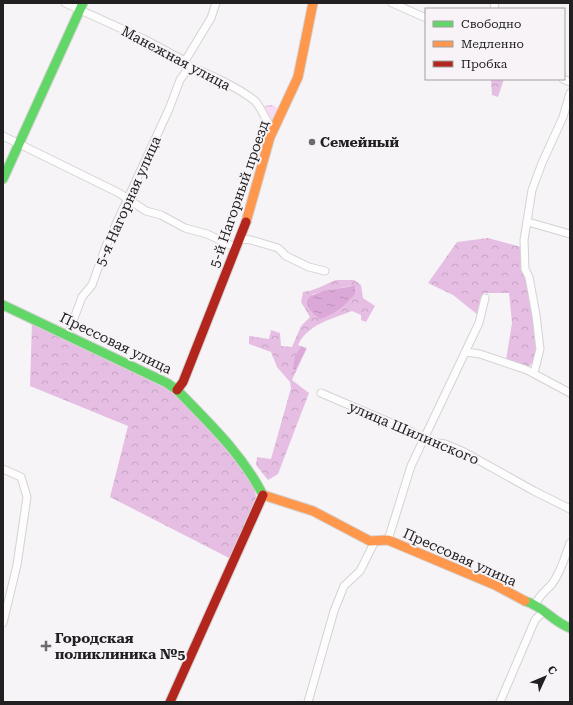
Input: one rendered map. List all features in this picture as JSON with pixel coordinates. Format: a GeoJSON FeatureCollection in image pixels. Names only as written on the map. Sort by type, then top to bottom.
{"type":"FeatureCollection","features":[{"type":"Feature","properties":{"kind":"street","name":"Манежная улица"},"geometry":{"type":"LineString","coordinates":[[65,3],[82,6],[187,64],[206,72],[255,101],[262,110],[270,127],[274,129]]}},
{"type":"Feature","properties":{"kind":"street","name":"5-я Нагорная улица"},"geometry":{"type":"LineString","coordinates":[[68,334],[82,297],[92,285],[106,246],[187,64],[211,18],[216,3]]}},
{"type":"Feature","properties":{"kind":"street","name":"5-й Нагорный проезд"},"geometry":{"type":"LineString","coordinates":[[177,390],[185,375],[239,243],[252,206],[274,129],[298,78],[312,3]]}},
{"type":"Feature","properties":{"kind":"street"},"geometry":{"type":"LineString","coordinates":[[392,3],[425,18]]}},
{"type":"Feature","properties":{"kind":"street"},"geometry":{"type":"LineString","coordinates":[[3,179],[82,6]]}},
{"type":"Feature","properties":{"kind":"street"},"geometry":{"type":"LineString","coordinates":[[534,373],[540,349],[536,315],[524,257],[524,240],[532,190],[542,163],[563,117],[570,93]]}},
{"type":"Feature","properties":{"kind":"street"},"geometry":{"type":"LineString","coordinates":[[3,136],[119,193],[146,212],[161,215],[185,228],[239,243],[250,240],[278,248],[292,259],[309,267],[325,272]]}},
{"type":"Feature","properties":{"kind":"street"},"geometry":{"type":"LineString","coordinates":[[528,222],[570,234]]}},
{"type":"Feature","properties":{"kind":"street"},"geometry":{"type":"LineString","coordinates":[[388,540],[411,466],[425,440],[479,323],[485,298]]}},
{"type":"Feature","properties":{"kind":"street","name":"Прессовая улица"},"geometry":{"type":"LineString","coordinates":[[3,305],[68,334],[167,382],[177,390],[236,454],[258,484],[263,495],[313,511],[370,541],[388,540],[495,585],[519,599],[536,604]]}},
{"type":"Feature","properties":{"kind":"street"},"geometry":{"type":"LineString","coordinates":[[466,352],[480,354],[534,373],[570,393]]}},
{"type":"Feature","properties":{"kind":"street","name":"улица Шилинского"},"geometry":{"type":"LineString","coordinates":[[322,393],[425,440],[445,444],[464,452],[570,509]]}},
{"type":"Feature","properties":{"kind":"street"},"geometry":{"type":"LineString","coordinates":[[3,469],[21,477],[27,497],[17,565],[3,623]]}},
{"type":"Feature","properties":{"kind":"street"},"geometry":{"type":"LineString","coordinates":[[170,702],[263,495]]}},
{"type":"Feature","properties":{"kind":"street"},"geometry":{"type":"LineString","coordinates":[[308,702],[334,611],[344,586],[360,572],[375,541]]}},
{"type":"Feature","properties":{"kind":"street"},"geometry":{"type":"LineString","coordinates":[[570,543],[559,572],[552,584],[537,600],[536,604],[543,612],[562,625],[570,628]]}},
{"type":"Feature","properties":{"kind":"street"},"geometry":{"type":"LineString","coordinates":[[500,702],[535,620],[543,612]]}},
{"type":"Feature","properties":{"kind":"green space"},"geometry":{"type":"Polygon","coordinates":[[[491,80],[504,80],[498,97],[492,95],[491,80]]]}},
{"type":"Feature","properties":{"kind":"green space"},"geometry":{"type":"Polygon","coordinates":[[[274,105],[279,110],[272,124],[264,106],[274,105]]]}},
{"type":"Feature","properties":{"kind":"green space"},"geometry":{"type":"Polygon","coordinates":[[[488,238],[521,247],[523,270],[527,280],[534,312],[536,340],[536,352],[533,361],[528,367],[506,360],[512,323],[509,293],[483,293],[478,315],[453,295],[428,283],[457,242],[488,238]]]}},
{"type":"Feature","properties":{"kind":"green space"},"geometry":{"type":"Polygon","coordinates":[[[336,280],[354,280],[361,285],[363,298],[375,306],[366,322],[361,320],[361,315],[352,311],[321,323],[302,338],[298,345],[307,348],[292,380],[309,393],[278,474],[268,480],[256,465],[257,457],[271,459],[291,388],[290,382],[277,367],[271,352],[249,344],[249,336],[269,339],[271,330],[280,333],[281,346],[292,347],[301,326],[310,317],[301,302],[303,292],[316,289],[336,280]],[[355,285],[313,294],[307,305],[355,285]]]}},
{"type":"Feature","properties":{"kind":"green space"},"geometry":{"type":"Polygon","coordinates":[[[32,322],[163,385],[186,405],[227,447],[248,475],[254,487],[256,498],[256,505],[231,559],[110,497],[128,426],[30,386],[32,322]]]}},
{"type":"Feature","properties":{"kind":"water"},"geometry":{"type":"Polygon","coordinates":[[[355,285],[355,294],[347,303],[330,315],[320,319],[310,309],[307,302],[310,297],[317,293],[355,285]]]}},
{"type":"Feature","properties":{"kind":"water"},"geometry":{"type":"Polygon","coordinates":[[[301,347],[306,349],[295,370],[293,368],[295,356],[301,347]]]}},
{"type":"Feature","properties":{"kind":"traffic: fast"},"geometry":{"type":"LineString","coordinates":[[3,179],[83,3]]}},
{"type":"Feature","properties":{"kind":"traffic: fast"},"geometry":{"type":"LineString","coordinates":[[3,305],[167,383],[177,390],[235,452],[255,480],[263,495]]}},
{"type":"Feature","properties":{"kind":"traffic: fast"},"geometry":{"type":"LineString","coordinates":[[525,601],[537,606],[558,622],[570,628]]}},
{"type":"Feature","properties":{"kind":"traffic: slow"},"geometry":{"type":"LineString","coordinates":[[246,222],[270,137],[298,77],[313,3]]}},
{"type":"Feature","properties":{"kind":"traffic: slow"},"geometry":{"type":"LineString","coordinates":[[263,495],[313,511],[370,541],[388,540],[495,585],[525,601]]}},
{"type":"Feature","properties":{"kind":"traffic: jam"},"geometry":{"type":"LineString","coordinates":[[177,390],[183,382],[246,222]]}},
{"type":"Feature","properties":{"kind":"traffic: jam"},"geometry":{"type":"LineString","coordinates":[[170,702],[263,495]]}},
{"type":"Feature","properties":{"kind":"place","name":"Семейный"},"geometry":{"type":"Point","coordinates":[312,142]}},
{"type":"Feature","properties":{"kind":"place","name":"Городская поликлиника №5"},"geometry":{"type":"Point","coordinates":[46,646]}}]}
